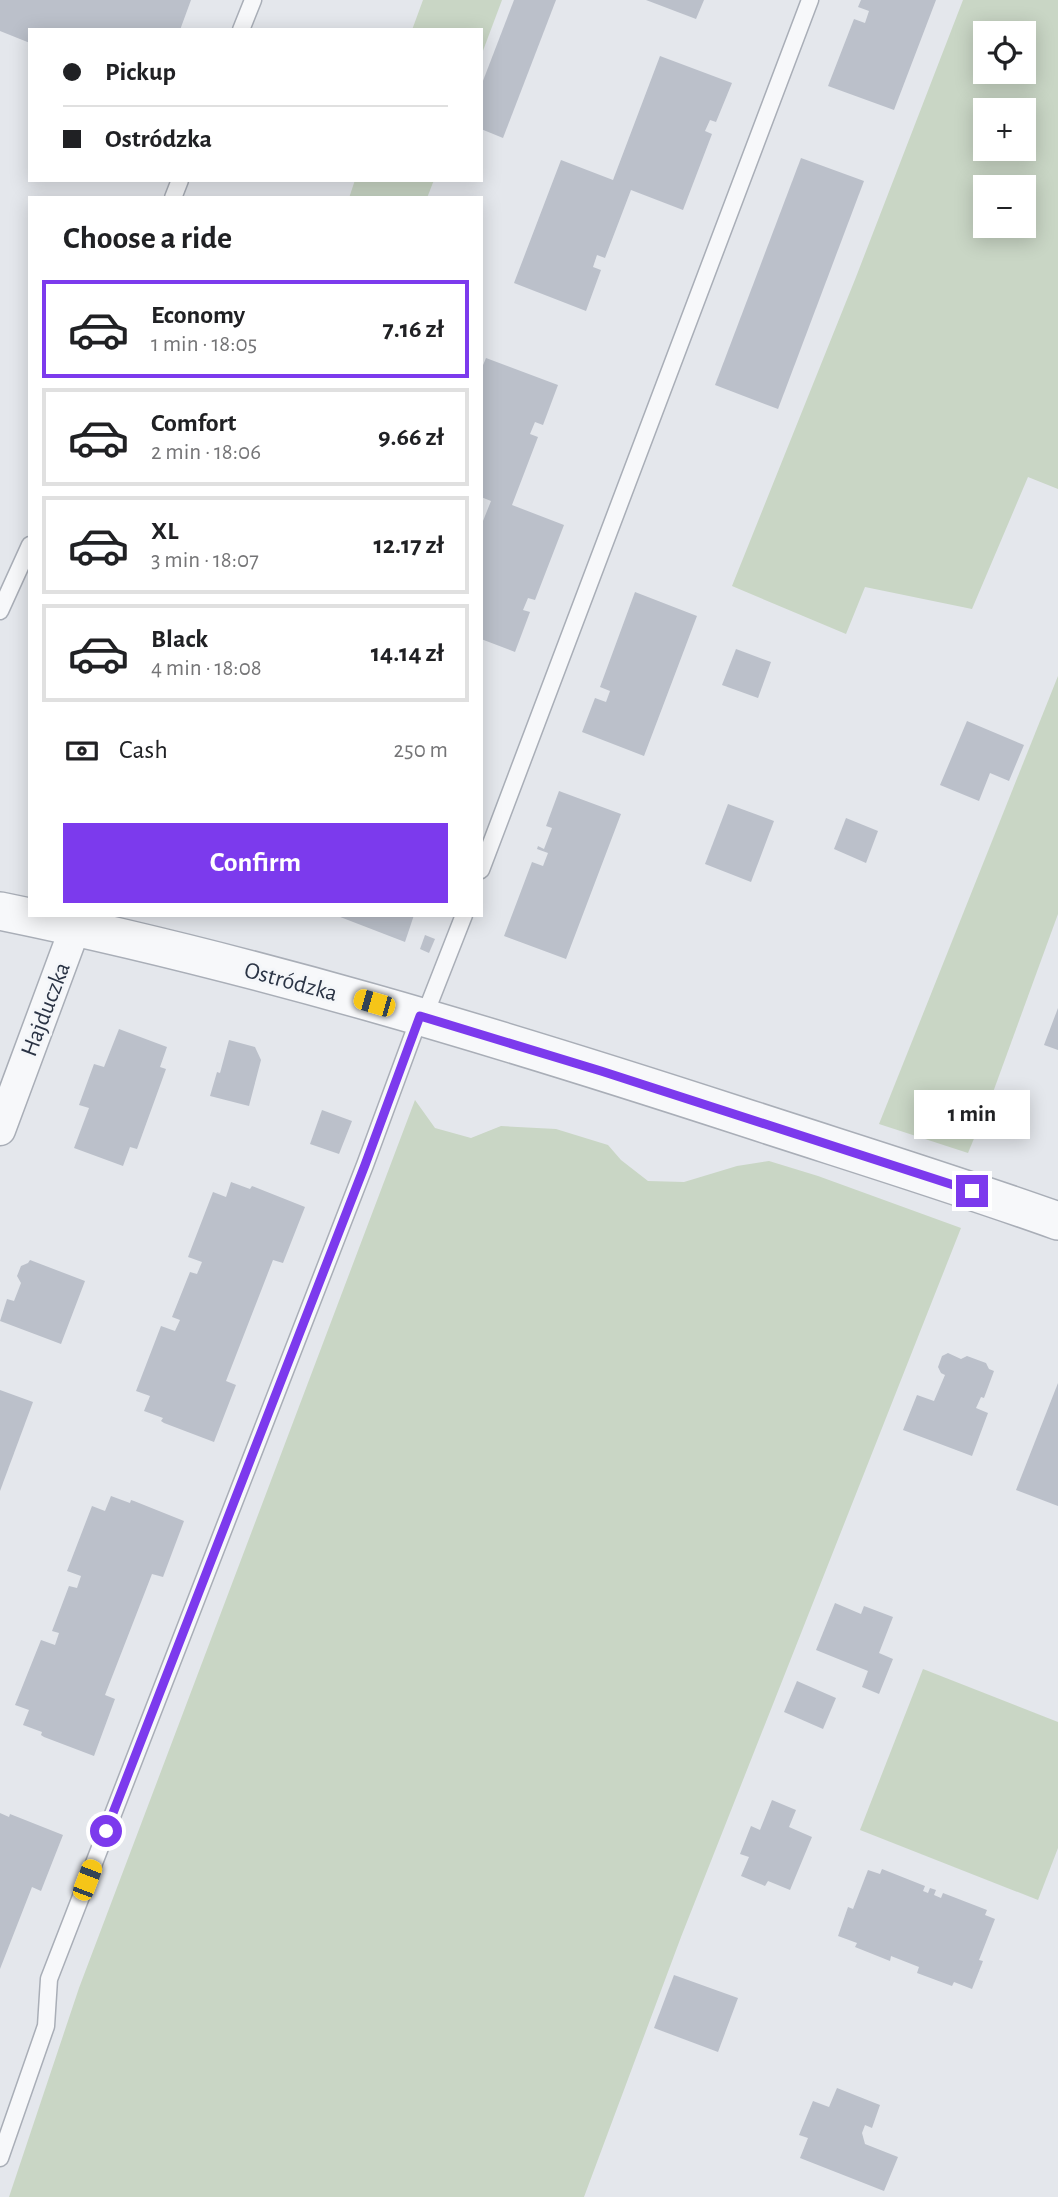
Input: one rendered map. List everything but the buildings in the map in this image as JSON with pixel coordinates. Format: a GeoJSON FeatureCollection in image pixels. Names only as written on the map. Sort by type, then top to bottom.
{"type":"FeatureCollection","features":[{"type":"Feature","properties":{"kind":"street","name":"Ostródzka"},"geometry":{"type":"LineString","coordinates":[[0,911],[229,964],[422,1016],[601,1071],[1058,1220]]}},
{"type":"Feature","properties":{"kind":"street","name":"Hajduczka"},"geometry":{"type":"LineString","coordinates":[[0,1130],[75,928]]}},
{"type":"Feature","properties":{"kind":"lane"},"geometry":{"type":"LineString","coordinates":[[242,28],[253,0]]}},
{"type":"Feature","properties":{"kind":"lane"},"geometry":{"type":"LineString","coordinates":[[483,865],[810,0]]}},
{"type":"Feature","properties":{"kind":"lane"},"geometry":{"type":"LineString","coordinates":[[0,611],[28,549]]}},
{"type":"Feature","properties":{"kind":"lane"},"geometry":{"type":"LineString","coordinates":[[0,2158],[46,2026],[48,1979],[422,1016],[463,917]]}},
{"type":"Feature","properties":{"kind":"green space"},"geometry":{"type":"Polygon","coordinates":[[[423,0],[502,0],[483,51],[483,28],[413,28],[423,0]]]}},
{"type":"Feature","properties":{"kind":"green space"},"geometry":{"type":"Polygon","coordinates":[[[963,0],[1058,0],[1058,489],[1028,477],[972,609],[865,587],[846,634],[732,586],[963,0]]]}},
{"type":"Feature","properties":{"kind":"green space"},"geometry":{"type":"Polygon","coordinates":[[[354,182],[433,182],[428,196],[350,196],[354,182]]]}},
{"type":"Feature","properties":{"kind":"green space"},"geometry":{"type":"Polygon","coordinates":[[[1058,676],[1058,914],[968,1153],[879,1124],[1058,676]]]}},
{"type":"Feature","properties":{"kind":"green space"},"geometry":{"type":"Polygon","coordinates":[[[415,1100],[435,1128],[471,1138],[501,1126],[556,1129],[608,1145],[621,1160],[648,1181],[684,1182],[737,1166],[769,1161],[961,1228],[681,1937],[584,2197],[9,2197],[79,1988],[415,1100]]]}},
{"type":"Feature","properties":{"kind":"green space"},"geometry":{"type":"Polygon","coordinates":[[[923,1669],[1058,1722],[1058,1848],[1038,1900],[860,1830],[923,1669]]]}},
{"type":"Feature","properties":{"kind":"route"},"geometry":{"type":"LineString","coordinates":[[106,1831],[365,1165],[420,1016],[601,1071],[972,1191]]}}]}
